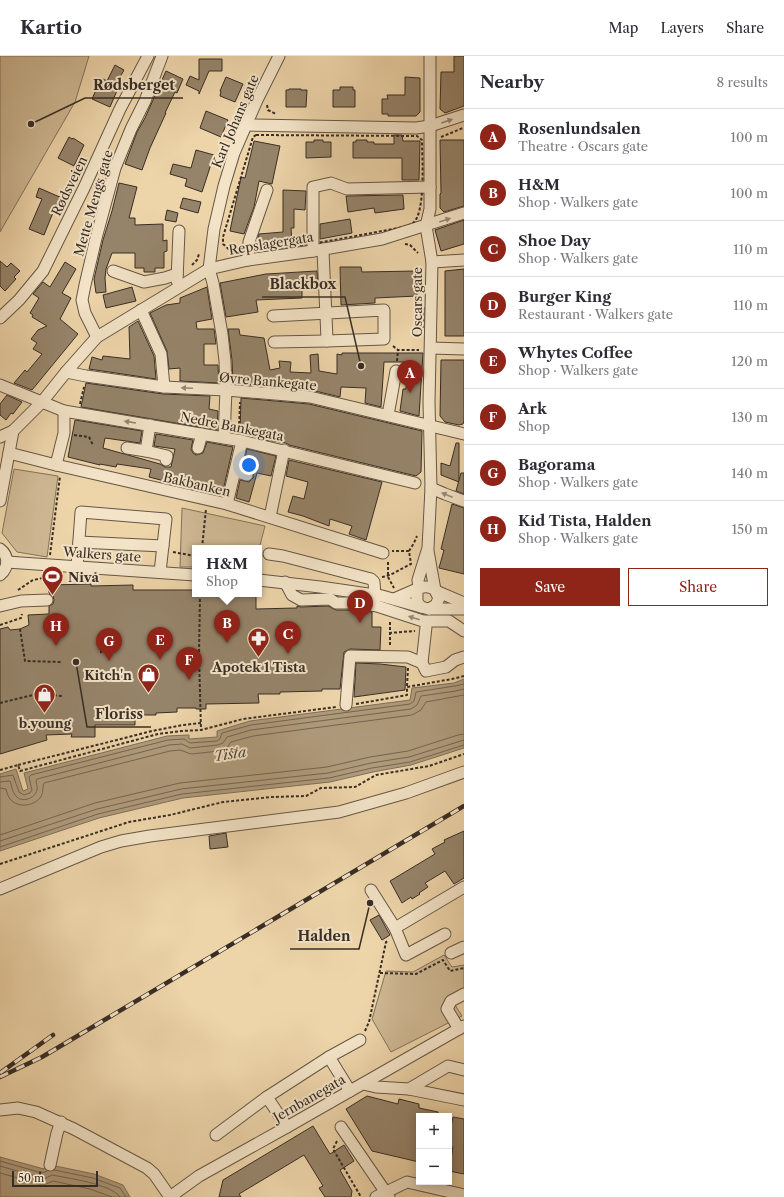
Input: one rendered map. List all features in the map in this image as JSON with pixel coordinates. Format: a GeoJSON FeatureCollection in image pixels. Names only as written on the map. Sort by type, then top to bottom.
{"type":"FeatureCollection","features":[{"type":"Feature","properties":{"kind":"street","name":"Rødsveien"},"geometry":{"type":"LineString","coordinates":[[0,318],[19,300],[43,271],[120,110],[148,56]]}},
{"type":"Feature","properties":{"kind":"street","name":"Mette Mengs gate"},"geometry":{"type":"LineString","coordinates":[[98,337],[85,313],[82,300],[86,279],[114,168],[145,101],[162,56]]}},
{"type":"Feature","properties":{"kind":"street","name":"Karl Johans gate"},"geometry":{"type":"LineString","coordinates":[[209,269],[214,229],[224,186],[234,153],[257,100],[279,56]]}},
{"type":"Feature","properties":{"kind":"street","name":"Oscars gate"},"geometry":{"type":"LineString","coordinates":[[430,56],[430,209],[426,226],[432,262],[428,349],[431,488],[428,548],[436,590]]}},
{"type":"Feature","properties":{"kind":"street"},"geometry":{"type":"LineString","coordinates":[[246,125],[416,128],[430,126],[464,115]]}},
{"type":"Feature","properties":{"kind":"street"},"geometry":{"type":"LineString","coordinates":[[327,341],[326,313],[318,250],[313,186],[331,183],[346,189],[430,187]]}},
{"type":"Feature","properties":{"kind":"street"},"geometry":{"type":"LineString","coordinates":[[248,260],[249,242],[267,190]]}},
{"type":"Feature","properties":{"kind":"street","name":"Repslagergata"},"geometry":{"type":"LineString","coordinates":[[13,431],[42,402],[66,372],[98,337],[141,310],[177,280],[209,269],[248,260],[382,240],[464,213]]}},
{"type":"Feature","properties":{"kind":"street"},"geometry":{"type":"LineString","coordinates":[[113,271],[144,282],[165,278],[177,280],[179,231]]}},
{"type":"Feature","properties":{"kind":"street"},"geometry":{"type":"LineString","coordinates":[[432,262],[464,260]]}},
{"type":"Feature","properties":{"kind":"street"},"geometry":{"type":"LineString","coordinates":[[209,269],[222,334],[225,361],[226,390],[224,438]]}},
{"type":"Feature","properties":{"kind":"street"},"geometry":{"type":"LineString","coordinates":[[141,310],[161,354],[164,387]]}},
{"type":"Feature","properties":{"kind":"street"},"geometry":{"type":"LineString","coordinates":[[273,316],[384,310],[384,340],[274,342]]}},
{"type":"Feature","properties":{"kind":"street"},"geometry":{"type":"LineString","coordinates":[[428,349],[464,349]]}},
{"type":"Feature","properties":{"kind":"street"},"geometry":{"type":"LineString","coordinates":[[388,415],[396,371]]}},
{"type":"Feature","properties":{"kind":"street","name":"Øvre Bankegate"},"geometry":{"type":"LineString","coordinates":[[66,372],[164,387],[226,390],[310,397],[464,434]]}},
{"type":"Feature","properties":{"kind":"street","name":"Nedre Bankegata"},"geometry":{"type":"LineString","coordinates":[[0,385],[64,411],[242,441],[415,483]]}},
{"type":"Feature","properties":{"kind":"street"},"geometry":{"type":"LineString","coordinates":[[60,466],[64,433],[64,411]]}},
{"type":"Feature","properties":{"kind":"street"},"geometry":{"type":"LineString","coordinates":[[146,451],[150,425]]}},
{"type":"Feature","properties":{"kind":"street"},"geometry":{"type":"LineString","coordinates":[[0,437],[13,431]]}},
{"type":"Feature","properties":{"kind":"street"},"geometry":{"type":"LineString","coordinates":[[0,501],[13,431]]}},
{"type":"Feature","properties":{"kind":"street"},"geometry":{"type":"LineString","coordinates":[[198,448],[202,434]]}},
{"type":"Feature","properties":{"kind":"street"},"geometry":{"type":"LineString","coordinates":[[227,504],[242,441]]}},
{"type":"Feature","properties":{"kind":"street"},"geometry":{"type":"LineString","coordinates":[[127,448],[166,456],[166,460]]}},
{"type":"Feature","properties":{"kind":"street"},"geometry":{"type":"LineString","coordinates":[[270,517],[284,450]]}},
{"type":"Feature","properties":{"kind":"street","name":"Bakbanken"},"geometry":{"type":"LineString","coordinates":[[9,454],[60,466],[207,506],[227,504],[270,517],[382,557]]}},
{"type":"Feature","properties":{"kind":"street"},"geometry":{"type":"LineString","coordinates":[[235,471],[247,475]]}},
{"type":"Feature","properties":{"kind":"street"},"geometry":{"type":"LineString","coordinates":[[431,488],[464,501]]}},
{"type":"Feature","properties":{"kind":"street"},"geometry":{"type":"LineString","coordinates":[[77,567],[81,512],[166,519],[162,558],[79,542]]}},
{"type":"Feature","properties":{"kind":"street","name":"Oscars gate"},"geometry":{"type":"LineString","coordinates":[[418,589],[418,580],[428,548]]}},
{"type":"Feature","properties":{"kind":"street"},"geometry":{"type":"LineString","coordinates":[[0,549],[4,553],[7,562],[5,570],[0,575]]}},
{"type":"Feature","properties":{"kind":"street"},"geometry":{"type":"LineString","coordinates":[[269,554],[283,556],[371,579],[374,582],[375,595]]}},
{"type":"Feature","properties":{"kind":"street","name":"Walkers gate"},"geometry":{"type":"LineString","coordinates":[[7,562],[77,567],[162,558],[192,573]]}},
{"type":"Feature","properties":{"kind":"street"},"geometry":{"type":"LineString","coordinates":[[320,587],[322,576],[327,567]]}},
{"type":"Feature","properties":{"kind":"street"},"geometry":{"type":"LineString","coordinates":[[262,580],[285,582],[375,595],[394,594],[431,587],[464,603]]}},
{"type":"Feature","properties":{"kind":"street"},"geometry":{"type":"LineString","coordinates":[[285,582],[292,596],[301,600],[330,599],[336,603],[360,603],[377,606],[423,621],[449,622],[464,631]]}},
{"type":"Feature","properties":{"kind":"street"},"geometry":{"type":"LineString","coordinates":[[418,589],[417,602],[425,608]]}},
{"type":"Feature","properties":{"kind":"street"},"geometry":{"type":"LineString","coordinates":[[425,608],[436,605],[439,598],[436,590]]}},
{"type":"Feature","properties":{"kind":"street"},"geometry":{"type":"LineString","coordinates":[[394,594],[410,605],[425,608],[464,609]]}},
{"type":"Feature","properties":{"kind":"street"},"geometry":{"type":"LineString","coordinates":[[0,606],[21,601],[47,600]]}},
{"type":"Feature","properties":{"kind":"street"},"geometry":{"type":"LineString","coordinates":[[426,630],[422,663],[426,671],[446,667],[455,660],[464,657]]}},
{"type":"Feature","properties":{"kind":"street"},"geometry":{"type":"LineString","coordinates":[[346,706],[350,656],[390,658],[408,657],[422,663]]}},
{"type":"Feature","properties":{"kind":"street"},"geometry":{"type":"LineString","coordinates":[[0,889],[82,854],[121,841],[339,812],[406,793],[464,772]]}},
{"type":"Feature","properties":{"kind":"street"},"geometry":{"type":"LineString","coordinates":[[395,928],[464,887]]}},
{"type":"Feature","properties":{"kind":"street"},"geometry":{"type":"LineString","coordinates":[[371,890],[395,928],[406,955],[445,934]]}},
{"type":"Feature","properties":{"kind":"street"},"geometry":{"type":"LineString","coordinates":[[451,953],[464,947]]}},
{"type":"Feature","properties":{"kind":"street"},"geometry":{"type":"LineString","coordinates":[[461,1028],[447,1009],[450,1000],[464,994]]}},
{"type":"Feature","properties":{"kind":"street","name":"Jernbanegata"},"geometry":{"type":"LineString","coordinates":[[170,1197],[199,1176],[287,1128],[461,1028]]}},
{"type":"Feature","properties":{"kind":"street"},"geometry":{"type":"LineString","coordinates":[[216,1135],[267,1097],[329,1057],[360,1040]]}},
{"type":"Feature","properties":{"kind":"street"},"geometry":{"type":"LineString","coordinates":[[329,1057],[350,1091]]}},
{"type":"Feature","properties":{"kind":"street"},"geometry":{"type":"LineString","coordinates":[[409,1089],[448,1066],[464,1070]]}},
{"type":"Feature","properties":{"kind":"street"},"geometry":{"type":"LineString","coordinates":[[363,1084],[376,1087],[409,1089],[464,1100]]}},
{"type":"Feature","properties":{"kind":"street"},"geometry":{"type":"LineString","coordinates":[[267,1097],[287,1128]]}},
{"type":"Feature","properties":{"kind":"street"},"geometry":{"type":"LineString","coordinates":[[0,1110],[18,1108],[36,1112],[60,1122],[147,1168],[154,1174],[170,1197]]}},
{"type":"Feature","properties":{"kind":"street"},"geometry":{"type":"LineString","coordinates":[[46,1167],[60,1122]]}},
{"type":"Feature","properties":{"kind":"street"},"geometry":{"type":"LineString","coordinates":[[344,1130],[384,1195],[407,1182],[464,1195]]}},
{"type":"Feature","properties":{"kind":"path"},"geometry":{"type":"LineString","coordinates":[[266,102],[268,110],[278,115]]}},
{"type":"Feature","properties":{"kind":"path"},"geometry":{"type":"LineString","coordinates":[[177,280],[186,273],[197,260],[200,247]]}},
{"type":"Feature","properties":{"kind":"path"},"geometry":{"type":"LineString","coordinates":[[384,340],[398,350],[428,349]]}},
{"type":"Feature","properties":{"kind":"path"},"geometry":{"type":"LineString","coordinates":[[239,429],[240,401]]}},
{"type":"Feature","properties":{"kind":"path"},"geometry":{"type":"LineString","coordinates":[[71,434],[89,437],[93,445]]}},
{"type":"Feature","properties":{"kind":"path"},"geometry":{"type":"LineString","coordinates":[[48,565],[60,476],[60,466]]}},
{"type":"Feature","properties":{"kind":"path"},"geometry":{"type":"LineString","coordinates":[[199,509],[207,506],[202,545]]}},
{"type":"Feature","properties":{"kind":"path"},"geometry":{"type":"LineString","coordinates":[[371,579],[388,577],[396,571],[411,564],[409,551],[382,557]]}},
{"type":"Feature","properties":{"kind":"path"},"geometry":{"type":"LineString","coordinates":[[162,558],[192,556]]}},
{"type":"Feature","properties":{"kind":"path"},"geometry":{"type":"LineString","coordinates":[[382,557],[388,564],[388,577],[394,594]]}},
{"type":"Feature","properties":{"kind":"path"},"geometry":{"type":"LineString","coordinates":[[382,557],[388,564]]}},
{"type":"Feature","properties":{"kind":"path"},"geometry":{"type":"LineString","coordinates":[[16,592],[34,580],[48,577]]}},
{"type":"Feature","properties":{"kind":"path"},"geometry":{"type":"LineString","coordinates":[[200,597],[199,656],[201,730]]}},
{"type":"Feature","properties":{"kind":"path"},"geometry":{"type":"LineString","coordinates":[[0,625],[21,618],[22,614]]}},
{"type":"Feature","properties":{"kind":"path"},"geometry":{"type":"LineString","coordinates":[[390,617],[390,658]]}},
{"type":"Feature","properties":{"kind":"path"},"geometry":{"type":"LineString","coordinates":[[20,629],[25,661],[62,662]]}},
{"type":"Feature","properties":{"kind":"path"},"geometry":{"type":"LineString","coordinates":[[389,633],[426,630]]}},
{"type":"Feature","properties":{"kind":"path"},"geometry":{"type":"LineString","coordinates":[[101,635],[101,654]]}},
{"type":"Feature","properties":{"kind":"path"},"geometry":{"type":"LineString","coordinates":[[18,765],[20,771],[158,734],[201,730],[243,719],[346,706],[407,695],[408,657]]}},
{"type":"Feature","properties":{"kind":"path"},"geometry":{"type":"LineString","coordinates":[[407,687],[464,676]]}},
{"type":"Feature","properties":{"kind":"path"},"geometry":{"type":"LineString","coordinates":[[0,704],[37,694],[62,696]]}},
{"type":"Feature","properties":{"kind":"path"},"geometry":{"type":"LineString","coordinates":[[0,770],[152,731],[201,723]]}},
{"type":"Feature","properties":{"kind":"path"},"geometry":{"type":"LineString","coordinates":[[0,864],[129,822],[170,815],[223,802],[272,796],[306,796],[322,788],[355,786],[376,775],[429,766],[464,754]]}},
{"type":"Feature","properties":{"kind":"path"},"geometry":{"type":"LineString","coordinates":[[360,1040],[369,1022],[386,942],[393,939],[395,928]]}},
{"type":"Feature","properties":{"kind":"path"},"geometry":{"type":"LineString","coordinates":[[380,973],[416,974],[443,960],[450,970],[464,968]]}},
{"type":"Feature","properties":{"kind":"path"},"geometry":{"type":"LineString","coordinates":[[344,1130],[333,1150],[361,1197]]}},
{"type":"Feature","properties":{"kind":"path"},"geometry":{"type":"LineString","coordinates":[[38,1179],[46,1167]]}},
{"type":"Feature","properties":{"kind":"shaded area"},"geometry":{"type":"Polygon","coordinates":[[[0,56],[89,56],[75,102],[0,232],[0,56]]]}},
{"type":"Feature","properties":{"kind":"shaded area"},"geometry":{"type":"Polygon","coordinates":[[[14,469],[58,476],[47,557],[17,552],[2,533],[14,469]]]}},
{"type":"Feature","properties":{"kind":"shaded area"},"geometry":{"type":"Polygon","coordinates":[[[182,508],[265,526],[260,545],[192,545],[192,567],[180,567],[182,508]]]}},
{"type":"Feature","properties":{"kind":"shaded area"},"geometry":{"type":"Polygon","coordinates":[[[444,955],[452,967],[464,965],[464,1000],[455,1005],[462,1016],[391,1052],[372,1019],[386,971],[413,972],[444,955]]]}},
{"type":"Feature","properties":{"kind":"water","name":"Tista"},"geometry":{"type":"Polygon","coordinates":[[[464,679],[464,748],[411,765],[330,782],[183,798],[99,818],[0,851],[0,774],[16,769],[23,791],[28,789],[24,773],[167,736],[189,735],[189,739],[217,737],[217,731],[250,721],[410,700],[412,688],[454,683],[464,679]]]}},
{"type":"Feature","properties":{"kind":"water"},"geometry":{"type":"Polygon","coordinates":[[[0,1157],[44,1169],[46,1164],[94,1174],[123,1185],[130,1197],[0,1197],[0,1157]]]}},
{"type":"Feature","properties":{"kind":"building"},"geometry":{"type":"Polygon","coordinates":[[[454,56],[464,56],[464,106],[445,113],[440,109],[441,72],[454,72],[454,56]]]}},
{"type":"Feature","properties":{"kind":"building"},"geometry":{"type":"Polygon","coordinates":[[[199,59],[222,59],[222,71],[209,71],[199,94],[199,91],[186,85],[190,76],[199,80],[199,59]]]}},
{"type":"Feature","properties":{"kind":"building"},"geometry":{"type":"Polygon","coordinates":[[[115,65],[124,70],[116,84],[119,86],[110,107],[92,99],[99,83],[101,84],[103,79],[107,81],[115,65]]]}},
{"type":"Feature","properties":{"kind":"building"},"geometry":{"type":"Polygon","coordinates":[[[166,71],[183,79],[177,93],[175,92],[165,113],[142,170],[125,164],[137,132],[145,118],[166,71]]]}},
{"type":"Feature","properties":{"kind":"building"},"geometry":{"type":"Polygon","coordinates":[[[226,77],[243,84],[235,102],[220,96],[220,91],[226,77]]]}},
{"type":"Feature","properties":{"kind":"building"},"geometry":{"type":"Polygon","coordinates":[[[405,77],[420,78],[420,112],[416,116],[388,116],[388,114],[382,114],[382,99],[388,99],[387,95],[405,95],[405,77]]]}},
{"type":"Feature","properties":{"kind":"building"},"geometry":{"type":"Polygon","coordinates":[[[340,87],[353,87],[353,90],[355,90],[355,107],[333,107],[333,90],[340,90],[340,87]]]}},
{"type":"Feature","properties":{"kind":"building"},"geometry":{"type":"Polygon","coordinates":[[[286,90],[307,90],[306,107],[286,107],[286,90]]]}},
{"type":"Feature","properties":{"kind":"building"},"geometry":{"type":"Polygon","coordinates":[[[206,111],[228,120],[221,137],[200,128],[206,111]]]}},
{"type":"Feature","properties":{"kind":"building"},"geometry":{"type":"Polygon","coordinates":[[[394,135],[402,135],[403,141],[420,141],[419,180],[402,180],[402,158],[353,158],[353,142],[356,142],[356,140],[367,140],[367,142],[374,142],[374,144],[394,144],[394,135]]]}},
{"type":"Feature","properties":{"kind":"building"},"geometry":{"type":"Polygon","coordinates":[[[69,137],[84,145],[74,166],[58,158],[69,137]]]}},
{"type":"Feature","properties":{"kind":"building"},"geometry":{"type":"Polygon","coordinates":[[[314,140],[331,142],[331,157],[306,158],[306,142],[314,142],[314,140]]]}},
{"type":"Feature","properties":{"kind":"building"},"geometry":{"type":"Polygon","coordinates":[[[440,140],[464,140],[464,206],[444,212],[440,208],[440,140]]]}},
{"type":"Feature","properties":{"kind":"building"},"geometry":{"type":"Polygon","coordinates":[[[254,141],[280,146],[272,184],[259,181],[254,207],[244,234],[230,231],[241,177],[245,178],[254,141]]]}},
{"type":"Feature","properties":{"kind":"building"},"geometry":{"type":"Polygon","coordinates":[[[196,150],[214,155],[202,192],[185,186],[187,179],[170,174],[173,164],[191,168],[196,150]]]}},
{"type":"Feature","properties":{"kind":"building"},"geometry":{"type":"Polygon","coordinates":[[[119,183],[137,187],[129,218],[135,218],[135,225],[163,224],[163,241],[167,240],[167,251],[164,252],[164,268],[155,268],[155,272],[144,272],[144,268],[135,268],[135,253],[112,253],[106,269],[106,292],[96,293],[94,279],[119,183]]]}},
{"type":"Feature","properties":{"kind":"building"},"geometry":{"type":"Polygon","coordinates":[[[39,188],[62,198],[59,207],[56,205],[44,235],[29,229],[42,199],[36,197],[39,188]]]}},
{"type":"Feature","properties":{"kind":"building"},"geometry":{"type":"Polygon","coordinates":[[[283,190],[306,191],[305,210],[294,209],[294,228],[291,228],[292,242],[256,246],[259,234],[283,232],[283,190]]]}},
{"type":"Feature","properties":{"kind":"building"},"geometry":{"type":"Polygon","coordinates":[[[403,195],[404,209],[375,213],[374,208],[348,212],[346,196],[403,195]]]}},
{"type":"Feature","properties":{"kind":"building"},"geometry":{"type":"Polygon","coordinates":[[[183,198],[201,202],[198,213],[180,208],[183,198]]]}},
{"type":"Feature","properties":{"kind":"building"},"geometry":{"type":"Polygon","coordinates":[[[167,210],[178,213],[176,222],[165,220],[167,210]]]}},
{"type":"Feature","properties":{"kind":"building"},"geometry":{"type":"Polygon","coordinates":[[[350,219],[352,233],[320,239],[320,224],[350,219]]]}},
{"type":"Feature","properties":{"kind":"building"},"geometry":{"type":"Polygon","coordinates":[[[464,220],[464,244],[441,251],[435,230],[464,220]]]}},
{"type":"Feature","properties":{"kind":"building"},"geometry":{"type":"Polygon","coordinates":[[[0,261],[7,267],[11,263],[20,271],[14,277],[16,279],[5,291],[0,286],[0,261]]]}},
{"type":"Feature","properties":{"kind":"building"},"geometry":{"type":"Polygon","coordinates":[[[65,262],[76,269],[62,293],[71,298],[60,319],[78,334],[32,390],[14,383],[25,370],[27,372],[42,354],[33,349],[37,343],[31,339],[38,330],[47,326],[32,317],[33,315],[30,313],[39,298],[33,294],[43,282],[50,287],[65,262]]]}},
{"type":"Feature","properties":{"kind":"building"},"geometry":{"type":"Polygon","coordinates":[[[340,267],[361,267],[362,272],[417,271],[417,296],[375,298],[375,303],[341,305],[340,267]]]}},
{"type":"Feature","properties":{"kind":"building"},"geometry":{"type":"Polygon","coordinates":[[[464,269],[464,336],[445,336],[445,271],[464,269]]]}},
{"type":"Feature","properties":{"kind":"building"},"geometry":{"type":"Polygon","coordinates":[[[317,271],[318,287],[302,288],[302,298],[256,300],[258,312],[226,317],[220,283],[266,274],[317,271]]]}},
{"type":"Feature","properties":{"kind":"building"},"geometry":{"type":"Polygon","coordinates":[[[132,287],[136,301],[106,308],[103,295],[132,287]]]}},
{"type":"Feature","properties":{"kind":"building"},"geometry":{"type":"Polygon","coordinates":[[[207,287],[212,319],[196,322],[197,329],[214,329],[216,344],[204,344],[204,365],[218,365],[219,383],[180,381],[180,368],[169,369],[167,351],[150,313],[166,305],[180,303],[180,298],[207,287]]]}},
{"type":"Feature","properties":{"kind":"building"},"geometry":{"type":"Polygon","coordinates":[[[415,307],[424,307],[424,327],[416,327],[415,307]]]}},
{"type":"Feature","properties":{"kind":"building"},"geometry":{"type":"Polygon","coordinates":[[[138,321],[154,356],[156,379],[89,369],[92,357],[102,360],[103,356],[130,359],[129,327],[138,321]]]}},
{"type":"Feature","properties":{"kind":"building"},"geometry":{"type":"Polygon","coordinates":[[[228,329],[239,329],[240,335],[264,338],[270,370],[280,368],[279,361],[291,362],[290,372],[311,373],[310,355],[318,354],[319,371],[337,374],[337,354],[423,353],[419,416],[400,411],[403,389],[406,389],[407,362],[384,362],[381,407],[365,403],[366,388],[341,387],[340,397],[311,390],[233,382],[228,329]]]}},
{"type":"Feature","properties":{"kind":"building"},"geometry":{"type":"Polygon","coordinates":[[[441,360],[464,360],[463,424],[459,425],[445,422],[440,416],[441,360]]]}},
{"type":"Feature","properties":{"kind":"building"},"geometry":{"type":"Polygon","coordinates":[[[86,383],[163,394],[210,396],[209,409],[218,411],[217,430],[81,407],[86,383]]]}},
{"type":"Feature","properties":{"kind":"building"},"geometry":{"type":"Polygon","coordinates":[[[7,395],[22,402],[13,414],[11,413],[6,420],[0,415],[0,404],[7,395]]]}},
{"type":"Feature","properties":{"kind":"building"},"geometry":{"type":"Polygon","coordinates":[[[241,398],[309,404],[422,431],[421,472],[416,476],[289,445],[286,443],[266,440],[269,438],[240,433],[241,398]]]}},
{"type":"Feature","properties":{"kind":"building"},"geometry":{"type":"Polygon","coordinates":[[[75,420],[142,431],[140,443],[105,438],[103,448],[160,464],[165,467],[171,467],[175,449],[154,446],[156,434],[193,440],[191,449],[196,455],[203,453],[207,442],[233,447],[222,495],[149,477],[151,469],[117,464],[116,467],[100,465],[68,457],[75,420]]]}},
{"type":"Feature","properties":{"kind":"building"},"geometry":{"type":"Polygon","coordinates":[[[456,443],[459,443],[459,482],[441,475],[441,463],[450,466],[456,443]]]}},
{"type":"Feature","properties":{"kind":"building"},"geometry":{"type":"Polygon","coordinates":[[[247,449],[276,456],[271,476],[257,473],[249,502],[236,498],[240,480],[249,482],[254,477],[252,470],[243,466],[247,449]]]}},
{"type":"Feature","properties":{"kind":"building"},"geometry":{"type":"Polygon","coordinates":[[[289,460],[382,482],[366,540],[349,534],[352,526],[330,519],[329,526],[288,512],[293,496],[304,499],[308,482],[286,476],[289,460]]]}},
{"type":"Feature","properties":{"kind":"building"},"geometry":{"type":"Polygon","coordinates":[[[461,473],[464,473],[464,494],[456,491],[461,473]]]}},
{"type":"Feature","properties":{"kind":"building"},"geometry":{"type":"Polygon","coordinates":[[[452,504],[464,508],[464,574],[439,568],[444,550],[441,549],[452,504]]]}},
{"type":"Feature","properties":{"kind":"building"},"geometry":{"type":"Polygon","coordinates":[[[49,585],[133,585],[133,590],[192,590],[192,597],[256,597],[256,609],[297,608],[297,606],[328,606],[336,610],[359,610],[372,612],[372,627],[381,627],[380,650],[350,649],[344,652],[340,689],[280,692],[280,694],[258,694],[259,703],[206,704],[206,709],[177,708],[177,712],[156,713],[156,715],[135,715],[135,725],[95,725],[95,737],[71,737],[72,734],[46,735],[47,740],[0,754],[0,629],[8,627],[10,630],[20,629],[29,625],[28,615],[49,614],[49,606],[53,604],[54,600],[53,596],[49,593],[49,585]]]}},
{"type":"Feature","properties":{"kind":"building"},"geometry":{"type":"Polygon","coordinates":[[[356,663],[406,667],[405,690],[354,697],[356,663]]]}},
{"type":"Feature","properties":{"kind":"building"},"geometry":{"type":"Polygon","coordinates":[[[464,831],[464,878],[454,884],[445,871],[425,883],[428,887],[419,893],[420,894],[412,899],[411,897],[402,903],[390,881],[435,854],[432,849],[445,842],[444,840],[464,831]]]}},
{"type":"Feature","properties":{"kind":"building"},"geometry":{"type":"Polygon","coordinates":[[[226,833],[228,847],[210,849],[209,836],[226,833]]]}},
{"type":"Feature","properties":{"kind":"building"},"geometry":{"type":"Polygon","coordinates":[[[379,915],[390,935],[382,940],[370,920],[379,915]]]}},
{"type":"Feature","properties":{"kind":"building"},"geometry":{"type":"Polygon","coordinates":[[[367,1096],[398,1104],[399,1099],[419,1104],[419,1108],[438,1113],[416,1113],[416,1161],[372,1151],[346,1109],[367,1096]]]}},
{"type":"Feature","properties":{"kind":"building"},"geometry":{"type":"Polygon","coordinates":[[[453,1117],[464,1119],[464,1174],[452,1172],[453,1117]]]}},
{"type":"Feature","properties":{"kind":"building"},"geometry":{"type":"Polygon","coordinates":[[[313,1126],[330,1154],[344,1145],[354,1161],[340,1170],[352,1191],[351,1197],[325,1197],[319,1188],[323,1186],[304,1155],[239,1194],[241,1197],[219,1197],[223,1180],[313,1126]]]}},
{"type":"Feature","properties":{"kind":"railway"},"geometry":{"type":"LineString","coordinates":[[0,1077],[42,1057],[464,806]]}},
{"type":"Feature","properties":{"kind":"railway"},"geometry":{"type":"LineString","coordinates":[[0,1073],[53,1035]]}},
{"type":"Feature","properties":{"kind":"place","name":"Rødsberget"},"geometry":{"type":"Point","coordinates":[31,124]}},
{"type":"Feature","properties":{"kind":"place","name":"Blackbox"},"geometry":{"type":"Point","coordinates":[361,366]}},
{"type":"Feature","properties":{"kind":"place","name":"Rosenlundsalen"},"geometry":{"type":"Point","coordinates":[410,393]}},
{"type":"Feature","properties":{"kind":"place","name":"Nivå"},"geometry":{"type":"Point","coordinates":[52,596]}},
{"type":"Feature","properties":{"kind":"place","name":"Burger King"},"geometry":{"type":"Point","coordinates":[360,623]}},
{"type":"Feature","properties":{"kind":"place","name":"H&M"},"geometry":{"type":"Point","coordinates":[227,643]}},
{"type":"Feature","properties":{"kind":"place","name":"Kid Tista, Halden"},"geometry":{"type":"Point","coordinates":[56,646]}},
{"type":"Feature","properties":{"kind":"place","name":"Shoe Day"},"geometry":{"type":"Point","coordinates":[288,654]}},
{"type":"Feature","properties":{"kind":"place","name":"Apotek 1 Tista"},"geometry":{"type":"Point","coordinates":[259,658]}},
{"type":"Feature","properties":{"kind":"place","name":"Whytes Coffee"},"geometry":{"type":"Point","coordinates":[160,660]}},
{"type":"Feature","properties":{"kind":"place","name":"Bagorama"},"geometry":{"type":"Point","coordinates":[109,661]}},
{"type":"Feature","properties":{"kind":"place","name":"Floriss"},"geometry":{"type":"Point","coordinates":[76,662]}},
{"type":"Feature","properties":{"kind":"place","name":"Ark"},"geometry":{"type":"Point","coordinates":[189,680]}},
{"type":"Feature","properties":{"kind":"place","name":"Kitch'n"},"geometry":{"type":"Point","coordinates":[148,694]}},
{"type":"Feature","properties":{"kind":"place","name":"b.young"},"geometry":{"type":"Point","coordinates":[45,714]}},
{"type":"Feature","properties":{"kind":"place","name":"Halden"},"geometry":{"type":"Point","coordinates":[370,903]}}]}
